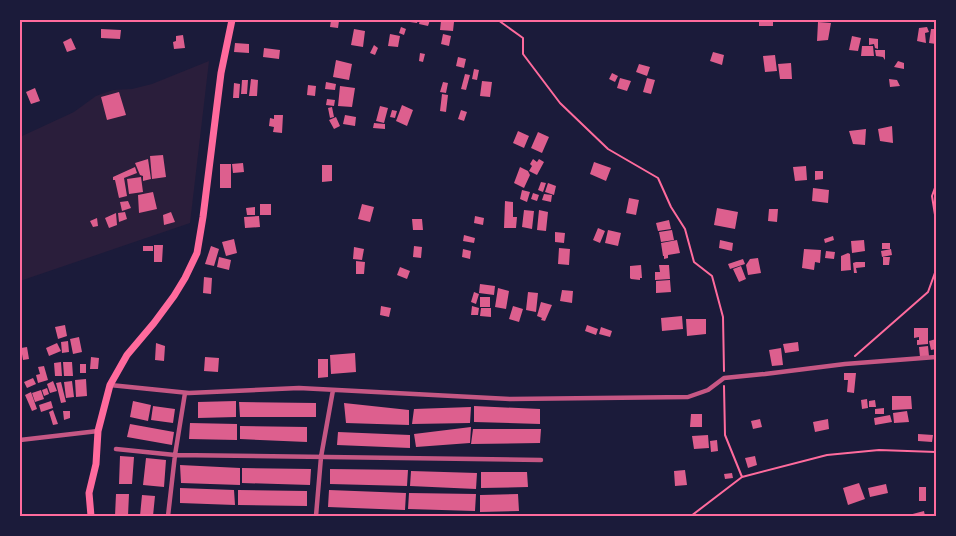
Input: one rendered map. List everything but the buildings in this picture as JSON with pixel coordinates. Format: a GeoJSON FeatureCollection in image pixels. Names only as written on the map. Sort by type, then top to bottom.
{"type":"FeatureCollection","features":[{"type":"Feature","properties":{"kind":"main road"},"geometry":{"type":"LineString","coordinates":[[91,516],[89,494],[96,464],[98,431],[110,385],[128,355],[174,296],[197,253],[221,74],[232,20]]}},
{"type":"Feature","properties":{"kind":"street"},"geometry":{"type":"LineString","coordinates":[[110,385],[185,393],[299,388],[510,399],[688,397],[708,390],[724,378],[845,364],[936,357]]}},
{"type":"Feature","properties":{"kind":"street"},"geometry":{"type":"LineString","coordinates":[[316,516],[321,457],[333,390]]}},
{"type":"Feature","properties":{"kind":"street"},"geometry":{"type":"LineString","coordinates":[[168,516],[185,393]]}},
{"type":"Feature","properties":{"kind":"street"},"geometry":{"type":"LineString","coordinates":[[20,440],[98,431]]}},
{"type":"Feature","properties":{"kind":"street"},"geometry":{"type":"LineString","coordinates":[[116,449],[175,455],[541,460]]}},
{"type":"Feature","properties":{"kind":"path"},"geometry":{"type":"LineString","coordinates":[[498,20],[523,38],[523,54],[560,103],[576,120],[608,149],[658,178],[671,207],[685,230],[694,262],[712,276],[723,317],[725,435],[742,477]]}},
{"type":"Feature","properties":{"kind":"path"},"geometry":{"type":"LineString","coordinates":[[936,185],[932,196],[936,221]]}},
{"type":"Feature","properties":{"kind":"path"},"geometry":{"type":"LineString","coordinates":[[845,364],[928,292],[936,270]]}},
{"type":"Feature","properties":{"kind":"path"},"geometry":{"type":"LineString","coordinates":[[691,516],[742,477],[773,467],[827,455],[879,450],[936,452]]}},
{"type":"Feature","properties":{"kind":"shaded area"},"geometry":{"type":"Polygon","coordinates":[[[209,61],[190,223],[20,281],[20,137],[74,112],[96,96],[113,90],[132,89],[152,84],[209,61]]]}}]}
